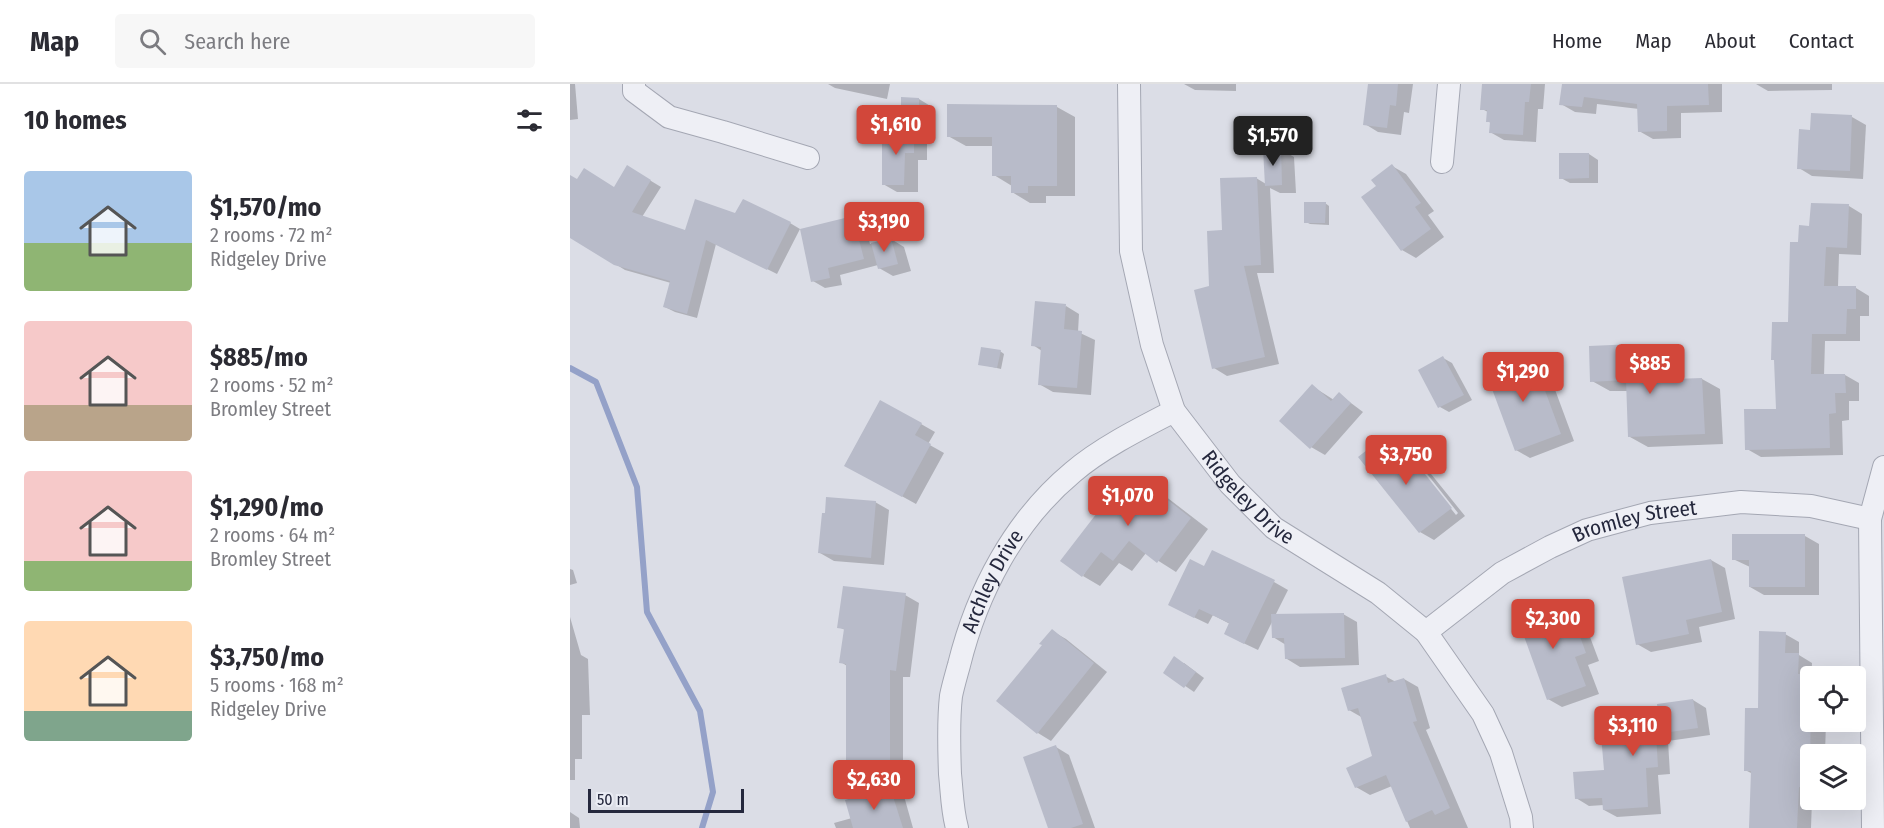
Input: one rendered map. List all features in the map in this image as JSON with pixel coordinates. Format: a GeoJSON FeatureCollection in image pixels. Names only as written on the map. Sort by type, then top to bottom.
{"type":"FeatureCollection","features":[{"type":"Feature","properties":{"kind":"street"},"geometry":{"type":"LineString","coordinates":[[634,84],[634,91],[669,117],[808,158]]}},
{"type":"Feature","properties":{"kind":"street","name":"Ridgeley Drive"},"geometry":{"type":"LineString","coordinates":[[1129,84],[1131,252],[1152,345],[1174,411],[1230,484],[1274,528],[1378,593],[1426,632],[1483,714],[1501,753],[1521,817],[1522,828]]}},
{"type":"Feature","properties":{"kind":"street"},"geometry":{"type":"LineString","coordinates":[[1442,162],[1449,84]]}},
{"type":"Feature","properties":{"kind":"street","name":"Archley Drive"},"geometry":{"type":"LineString","coordinates":[[957,828],[953,812],[949,742],[952,695],[965,642],[984,591],[1003,555],[1039,506],[1073,471],[1130,434],[1174,411]]}},
{"type":"Feature","properties":{"kind":"street"},"geometry":{"type":"LineString","coordinates":[[1873,828],[1877,635],[1870,519],[1884,467]]}},
{"type":"Feature","properties":{"kind":"street","name":"Bromley Street"},"geometry":{"type":"LineString","coordinates":[[1426,632],[1502,573],[1550,547],[1597,527],[1650,513],[1741,502],[1811,506],[1870,519]]}},
{"type":"Feature","properties":{"kind":"building"},"geometry":{"type":"Polygon","coordinates":[[[1368,84],[1398,84],[1396,106],[1390,105],[1387,128],[1363,125],[1368,84]]]}},
{"type":"Feature","properties":{"kind":"building"},"geometry":{"type":"Polygon","coordinates":[[[1482,84],[1531,84],[1529,102],[1525,102],[1523,135],[1489,133],[1490,122],[1486,122],[1487,110],[1480,110],[1482,84]]]}},
{"type":"Feature","properties":{"kind":"building"},"geometry":{"type":"Polygon","coordinates":[[[1562,84],[1708,84],[1709,105],[1667,106],[1667,131],[1638,132],[1637,104],[1584,97],[1582,107],[1559,105],[1562,84]]]}},
{"type":"Feature","properties":{"kind":"building"},"geometry":{"type":"Polygon","coordinates":[[[901,97],[919,98],[919,119],[901,119],[901,97]]]}},
{"type":"Feature","properties":{"kind":"building"},"geometry":{"type":"Polygon","coordinates":[[[947,104],[1057,105],[1057,186],[1028,186],[1028,193],[1011,193],[1011,176],[992,176],[992,137],[947,137],[947,104]]]}},
{"type":"Feature","properties":{"kind":"building"},"geometry":{"type":"Polygon","coordinates":[[[1811,113],[1852,115],[1850,171],[1797,169],[1799,129],[1810,130],[1811,113]]]}},
{"type":"Feature","properties":{"kind":"building"},"geometry":{"type":"Polygon","coordinates":[[[882,131],[914,132],[914,153],[905,153],[904,185],[882,185],[882,131]]]}},
{"type":"Feature","properties":{"kind":"building"},"geometry":{"type":"Polygon","coordinates":[[[1263,148],[1281,148],[1282,185],[1265,186],[1263,148]]]}},
{"type":"Feature","properties":{"kind":"building"},"geometry":{"type":"Polygon","coordinates":[[[1559,153],[1589,153],[1589,178],[1559,179],[1559,153]]]}},
{"type":"Feature","properties":{"kind":"building"},"geometry":{"type":"Polygon","coordinates":[[[1392,164],[1421,203],[1415,207],[1431,229],[1401,251],[1361,197],[1376,186],[1371,180],[1392,164]]]}},
{"type":"Feature","properties":{"kind":"building"},"geometry":{"type":"Polygon","coordinates":[[[627,165],[651,180],[632,212],[685,230],[695,199],[735,213],[743,199],[791,222],[767,270],[706,240],[687,314],[663,307],[670,281],[614,265],[570,238],[570,175],[577,179],[584,168],[614,187],[627,165]]]}},
{"type":"Feature","properties":{"kind":"building"},"geometry":{"type":"Polygon","coordinates":[[[1257,177],[1261,265],[1244,266],[1265,357],[1212,369],[1194,290],[1209,286],[1207,231],[1222,230],[1220,178],[1257,177]]]}},
{"type":"Feature","properties":{"kind":"building"},"geometry":{"type":"Polygon","coordinates":[[[1304,202],[1326,202],[1325,223],[1304,223],[1304,202]]]}},
{"type":"Feature","properties":{"kind":"building"},"geometry":{"type":"Polygon","coordinates":[[[1811,203],[1849,204],[1847,248],[1826,247],[1824,286],[1856,286],[1856,309],[1847,309],[1846,334],[1812,334],[1811,374],[1845,374],[1846,393],[1835,393],[1836,413],[1829,414],[1830,448],[1745,450],[1744,409],[1776,409],[1774,360],[1771,360],[1772,322],[1788,322],[1790,242],[1798,242],[1799,225],[1809,226],[1811,203]]]}},
{"type":"Feature","properties":{"kind":"building"},"geometry":{"type":"Polygon","coordinates":[[[853,216],[864,259],[828,268],[830,278],[811,282],[800,229],[853,216]]]}},
{"type":"Feature","properties":{"kind":"building"},"geometry":{"type":"Polygon","coordinates":[[[891,238],[898,264],[878,269],[871,243],[891,238]]]}},
{"type":"Feature","properties":{"kind":"building"},"geometry":{"type":"Polygon","coordinates":[[[1035,301],[1066,304],[1064,329],[1082,331],[1077,388],[1038,385],[1041,347],[1031,346],[1035,301]]]}},
{"type":"Feature","properties":{"kind":"building"},"geometry":{"type":"Polygon","coordinates":[[[1635,344],[1635,366],[1644,366],[1644,380],[1702,378],[1705,434],[1628,437],[1626,380],[1590,382],[1589,346],[1635,344]]]}},
{"type":"Feature","properties":{"kind":"building"},"geometry":{"type":"Polygon","coordinates":[[[981,347],[1001,350],[997,368],[978,365],[981,347]]]}},
{"type":"Feature","properties":{"kind":"building"},"geometry":{"type":"Polygon","coordinates":[[[1443,356],[1464,395],[1438,408],[1418,370],[1443,356]]]}},
{"type":"Feature","properties":{"kind":"building"},"geometry":{"type":"Polygon","coordinates":[[[1516,358],[1519,364],[1533,358],[1561,434],[1515,451],[1485,370],[1516,358]]]}},
{"type":"Feature","properties":{"kind":"building"},"geometry":{"type":"Polygon","coordinates":[[[1312,384],[1331,401],[1339,392],[1351,403],[1310,449],[1279,421],[1312,384]]]}},
{"type":"Feature","properties":{"kind":"building"},"geometry":{"type":"Polygon","coordinates":[[[880,400],[922,423],[915,435],[931,444],[902,497],[844,466],[880,400]]]}},
{"type":"Feature","properties":{"kind":"building"},"geometry":{"type":"Polygon","coordinates":[[[1381,439],[1403,467],[1413,459],[1452,508],[1419,533],[1358,457],[1381,439]]]}},
{"type":"Feature","properties":{"kind":"building"},"geometry":{"type":"Polygon","coordinates":[[[1138,477],[1191,518],[1157,563],[1129,541],[1113,561],[1101,552],[1082,577],[1060,561],[1117,487],[1126,493],[1138,477]]]}},
{"type":"Feature","properties":{"kind":"building"},"geometry":{"type":"Polygon","coordinates":[[[826,497],[876,501],[871,558],[818,553],[826,497]]]}},
{"type":"Feature","properties":{"kind":"building"},"geometry":{"type":"Polygon","coordinates":[[[1732,534],[1805,534],[1805,587],[1749,587],[1749,560],[1732,560],[1732,534]]]}},
{"type":"Feature","properties":{"kind":"building"},"geometry":{"type":"Polygon","coordinates":[[[1212,550],[1275,580],[1244,644],[1224,634],[1229,623],[1199,609],[1194,618],[1168,605],[1190,559],[1204,566],[1212,550]]]}},
{"type":"Feature","properties":{"kind":"building"},"geometry":{"type":"Polygon","coordinates":[[[1711,559],[1722,612],[1686,620],[1689,634],[1636,645],[1622,577],[1711,559]]]}},
{"type":"Feature","properties":{"kind":"building"},"geometry":{"type":"Polygon","coordinates":[[[843,586],[906,593],[896,671],[890,670],[890,771],[846,771],[846,664],[839,663],[844,629],[837,628],[843,586]]]}},
{"type":"Feature","properties":{"kind":"building"},"geometry":{"type":"Polygon","coordinates":[[[1550,602],[1559,625],[1574,620],[1586,653],[1575,657],[1586,686],[1547,700],[1516,614],[1550,602]]]}},
{"type":"Feature","properties":{"kind":"building"},"geometry":{"type":"Polygon","coordinates":[[[1344,613],[1345,658],[1285,659],[1284,638],[1272,638],[1271,614],[1344,613]]]}},
{"type":"Feature","properties":{"kind":"building"},"geometry":{"type":"Polygon","coordinates":[[[1052,629],[1094,663],[1037,734],[996,701],[1042,645],[1039,644],[1052,629]]]}},
{"type":"Feature","properties":{"kind":"building"},"geometry":{"type":"Polygon","coordinates":[[[1759,631],[1786,632],[1785,653],[1799,653],[1800,732],[1810,732],[1810,744],[1800,744],[1797,828],[1749,828],[1751,771],[1744,771],[1745,708],[1758,708],[1759,631]]]}},
{"type":"Feature","properties":{"kind":"building"},"geometry":{"type":"Polygon","coordinates":[[[1174,656],[1196,672],[1184,688],[1163,673],[1174,656]]]}},
{"type":"Feature","properties":{"kind":"building"},"geometry":{"type":"Polygon","coordinates":[[[1386,674],[1388,683],[1404,678],[1417,721],[1413,722],[1450,808],[1435,815],[1432,810],[1406,822],[1386,775],[1355,788],[1346,768],[1372,756],[1358,708],[1348,711],[1341,688],[1386,674]]]}},
{"type":"Feature","properties":{"kind":"building"},"geometry":{"type":"Polygon","coordinates":[[[1693,699],[1698,728],[1656,734],[1658,767],[1646,768],[1648,807],[1603,810],[1602,798],[1575,799],[1573,772],[1604,770],[1601,735],[1626,733],[1625,714],[1658,712],[1657,704],[1693,699]]]}},
{"type":"Feature","properties":{"kind":"building"},"geometry":{"type":"Polygon","coordinates":[[[1056,745],[1083,824],[1071,828],[1048,828],[1023,757],[1056,745]]]}},
{"type":"Feature","properties":{"kind":"building"},"geometry":{"type":"Polygon","coordinates":[[[890,787],[903,828],[853,828],[845,800],[890,787]]]}},
{"type":"Feature","properties":{"kind":"waterway"},"geometry":{"type":"LineString","coordinates":[[570,368],[596,382],[637,487],[647,612],[700,711],[713,792],[702,828]]}}]}
